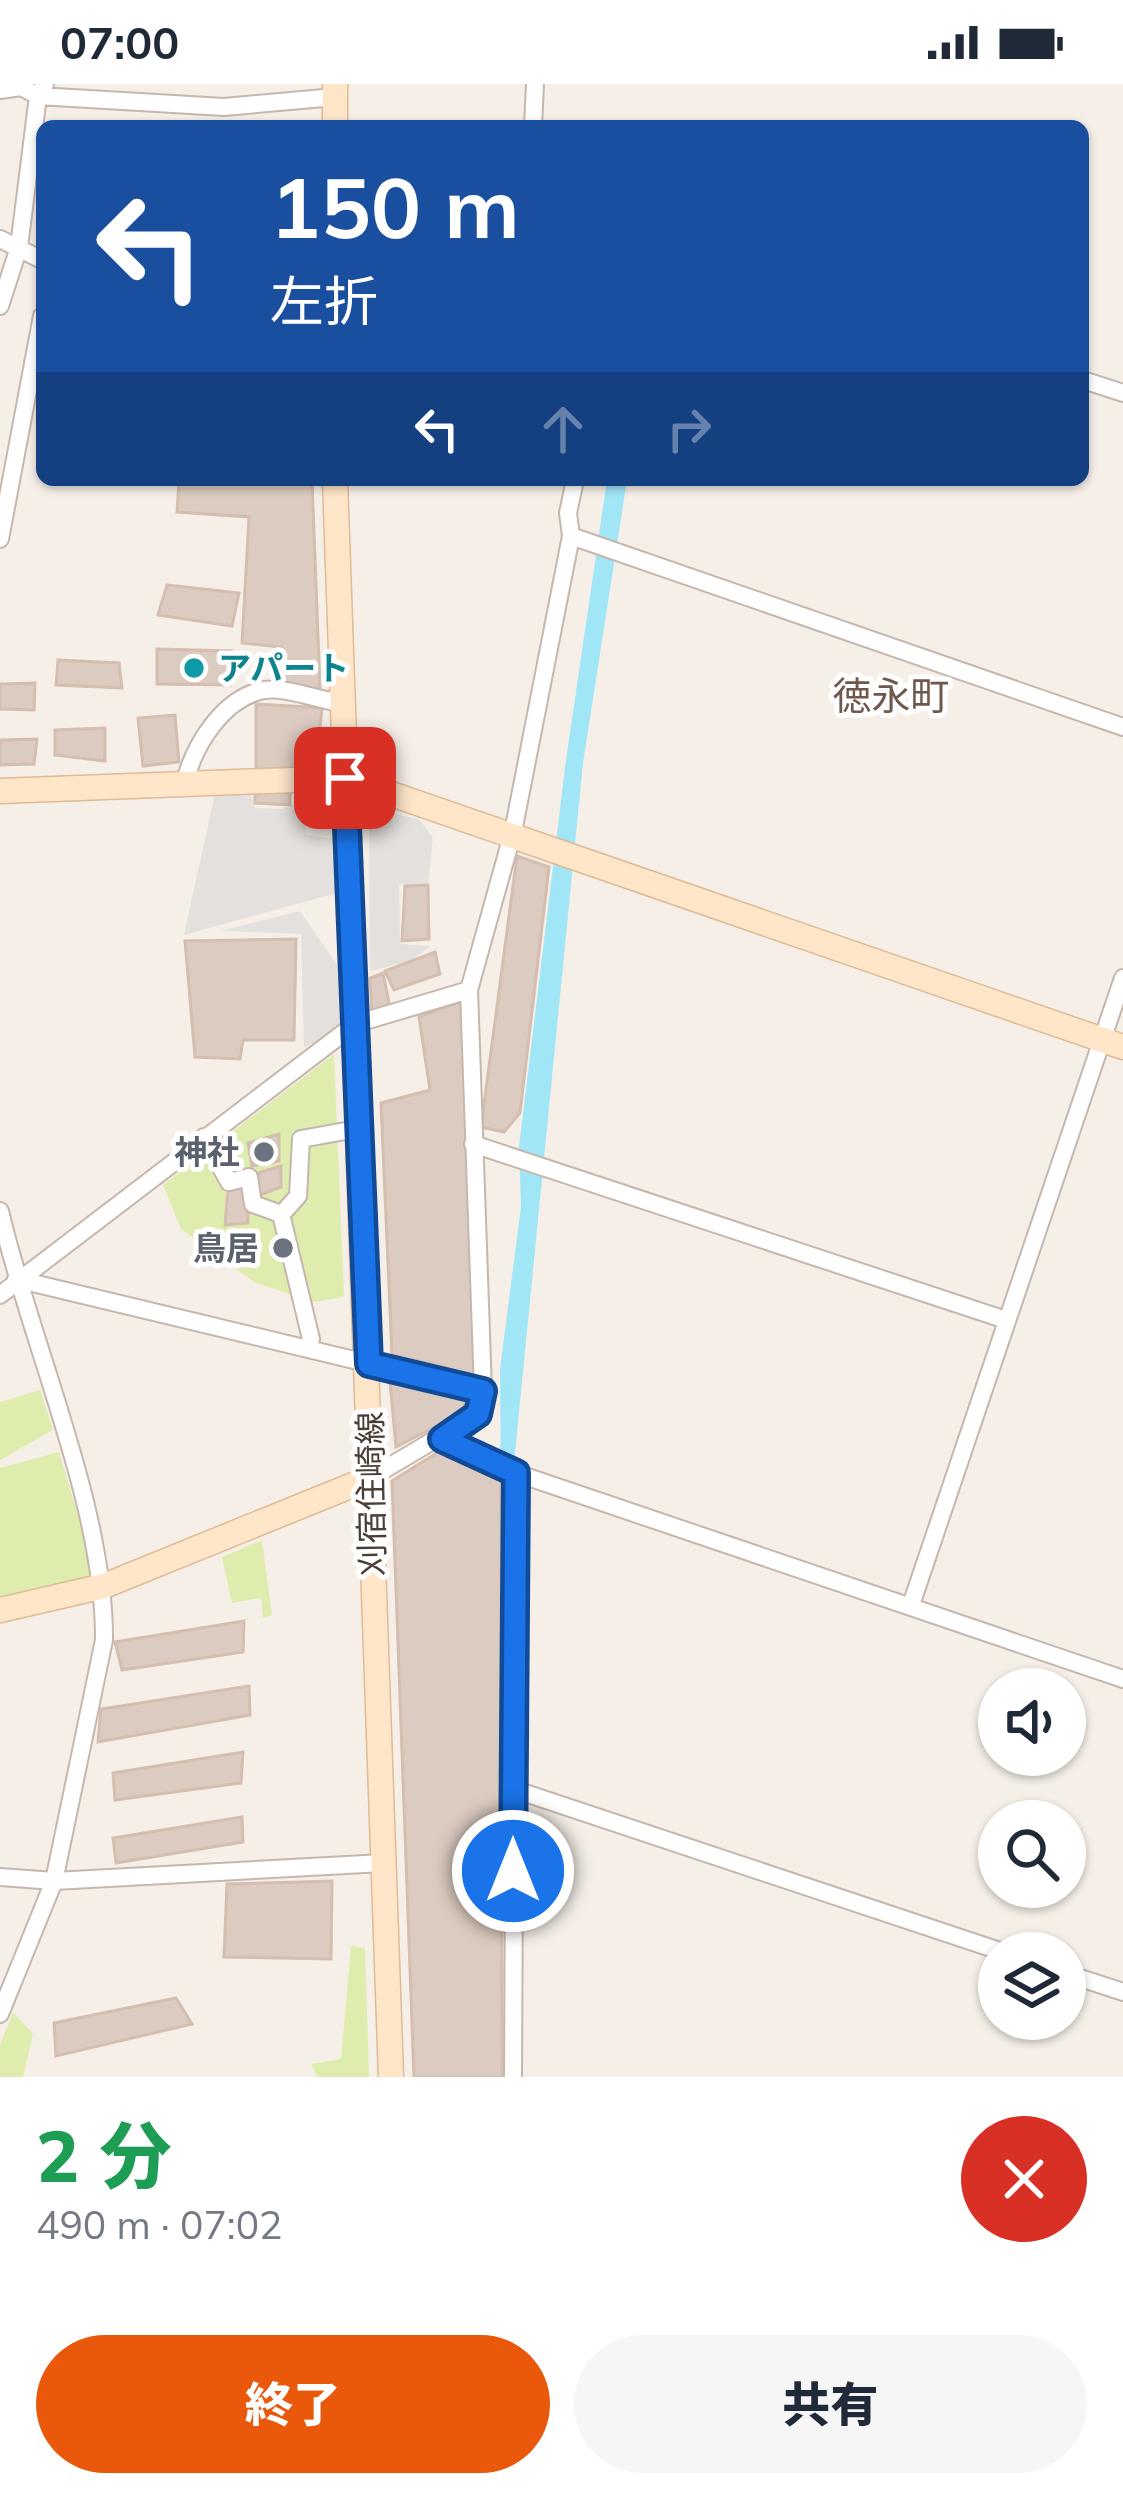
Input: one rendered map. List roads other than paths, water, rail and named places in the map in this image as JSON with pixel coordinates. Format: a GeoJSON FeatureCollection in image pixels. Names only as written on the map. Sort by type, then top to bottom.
{"type":"FeatureCollection","features":[{"type":"Feature","properties":{"kind":"main road","name":"刈宿住崎線"},"geometry":{"type":"LineString","coordinates":[[335,486],[391,2077]]}},
{"type":"Feature","properties":{"kind":"main road"},"geometry":{"type":"LineString","coordinates":[[0,791],[345,778],[513,832],[1112,1044]]}},
{"type":"Feature","properties":{"kind":"main road"},"geometry":{"type":"LineString","coordinates":[[0,1610],[104,1586],[370,1478]]}},
{"type":"Feature","properties":{"kind":"street"},"geometry":{"type":"LineString","coordinates":[[533,120],[535,84]]}},
{"type":"Feature","properties":{"kind":"street"},"geometry":{"type":"LineString","coordinates":[[0,91],[21,87],[224,107],[335,90]]}},
{"type":"Feature","properties":{"kind":"street"},"geometry":{"type":"LineString","coordinates":[[37,120],[41,90]]}},
{"type":"Feature","properties":{"kind":"street"},"geometry":{"type":"LineString","coordinates":[[0,306],[19,248],[36,126]]}},
{"type":"Feature","properties":{"kind":"street"},"geometry":{"type":"LineString","coordinates":[[0,238],[36,257]]}},
{"type":"Feature","properties":{"kind":"street"},"geometry":{"type":"LineString","coordinates":[[0,539],[36,348]]}},
{"type":"Feature","properties":{"kind":"street"},"geometry":{"type":"LineString","coordinates":[[1089,382],[1123,393]]}},
{"type":"Feature","properties":{"kind":"street"},"geometry":{"type":"LineString","coordinates":[[0,443],[20,432]]}},
{"type":"Feature","properties":{"kind":"street"},"geometry":{"type":"LineString","coordinates":[[370,1478],[478,1414],[483,1391],[469,990],[513,832],[571,536],[568,513],[574,486]]}},
{"type":"Feature","properties":{"kind":"street"},"geometry":{"type":"LineString","coordinates":[[571,536],[1123,727]]}},
{"type":"Feature","properties":{"kind":"street"},"geometry":{"type":"LineString","coordinates":[[184,782],[189,764],[219,717],[252,695],[267,689],[341,703]]}},
{"type":"Feature","properties":{"kind":"street"},"geometry":{"type":"LineString","coordinates":[[911,1606],[1006,1321],[1112,1044],[1123,978]]}},
{"type":"Feature","properties":{"kind":"street"},"geometry":{"type":"LineString","coordinates":[[0,1295],[355,1024],[469,990]]}},
{"type":"Feature","properties":{"kind":"street"},"geometry":{"type":"LineString","coordinates":[[281,1215],[298,1196],[302,1139],[351,1130]]}},
{"type":"Feature","properties":{"kind":"street"},"geometry":{"type":"LineString","coordinates":[[205,1137],[229,1182],[249,1177],[253,1204],[281,1215]]}},
{"type":"Feature","properties":{"kind":"street"},"geometry":{"type":"LineString","coordinates":[[473,1144],[1006,1321]]}},
{"type":"Feature","properties":{"kind":"street"},"geometry":{"type":"LineString","coordinates":[[0,1211],[104,1586],[104,1640],[54,1881],[0,2014]]}},
{"type":"Feature","properties":{"kind":"street"},"geometry":{"type":"LineString","coordinates":[[281,1215],[311,1339]]}},
{"type":"Feature","properties":{"kind":"street"},"geometry":{"type":"LineString","coordinates":[[16,1279],[483,1391]]}},
{"type":"Feature","properties":{"kind":"street"},"geometry":{"type":"LineString","coordinates":[[442,1439],[516,1473],[1123,1679]]}},
{"type":"Feature","properties":{"kind":"street"},"geometry":{"type":"LineString","coordinates":[[513,2077],[516,1473]]}},
{"type":"Feature","properties":{"kind":"street"},"geometry":{"type":"LineString","coordinates":[[513,1789],[978,1944]]}},
{"type":"Feature","properties":{"kind":"street"},"geometry":{"type":"LineString","coordinates":[[0,1877],[54,1881],[383,1863]]}},
{"type":"Feature","properties":{"kind":"street"},"geometry":{"type":"LineString","coordinates":[[1086,1980],[1123,1992]]}},
{"type":"Feature","properties":{"kind":"water"},"geometry":{"type":"Polygon","coordinates":[[[606,486],[626,486],[583,763],[514,1463],[511,2077],[505,2077],[500,1369],[521,1207],[519,1147],[566,760],[606,486]]]}},
{"type":"Feature","properties":{"kind":"place","name":"アパート"},"geometry":{"type":"Point","coordinates":[194,668]}},
{"type":"Feature","properties":{"kind":"place","name":"神社"},"geometry":{"type":"Point","coordinates":[264,1152]}},
{"type":"Feature","properties":{"kind":"place","name":"鳥居"},"geometry":{"type":"Point","coordinates":[283,1248]}},
{"type":"Feature","properties":{"kind":"district","name":"徳永町"},"geometry":{"type":"Point","coordinates":[891,696]}}]}
